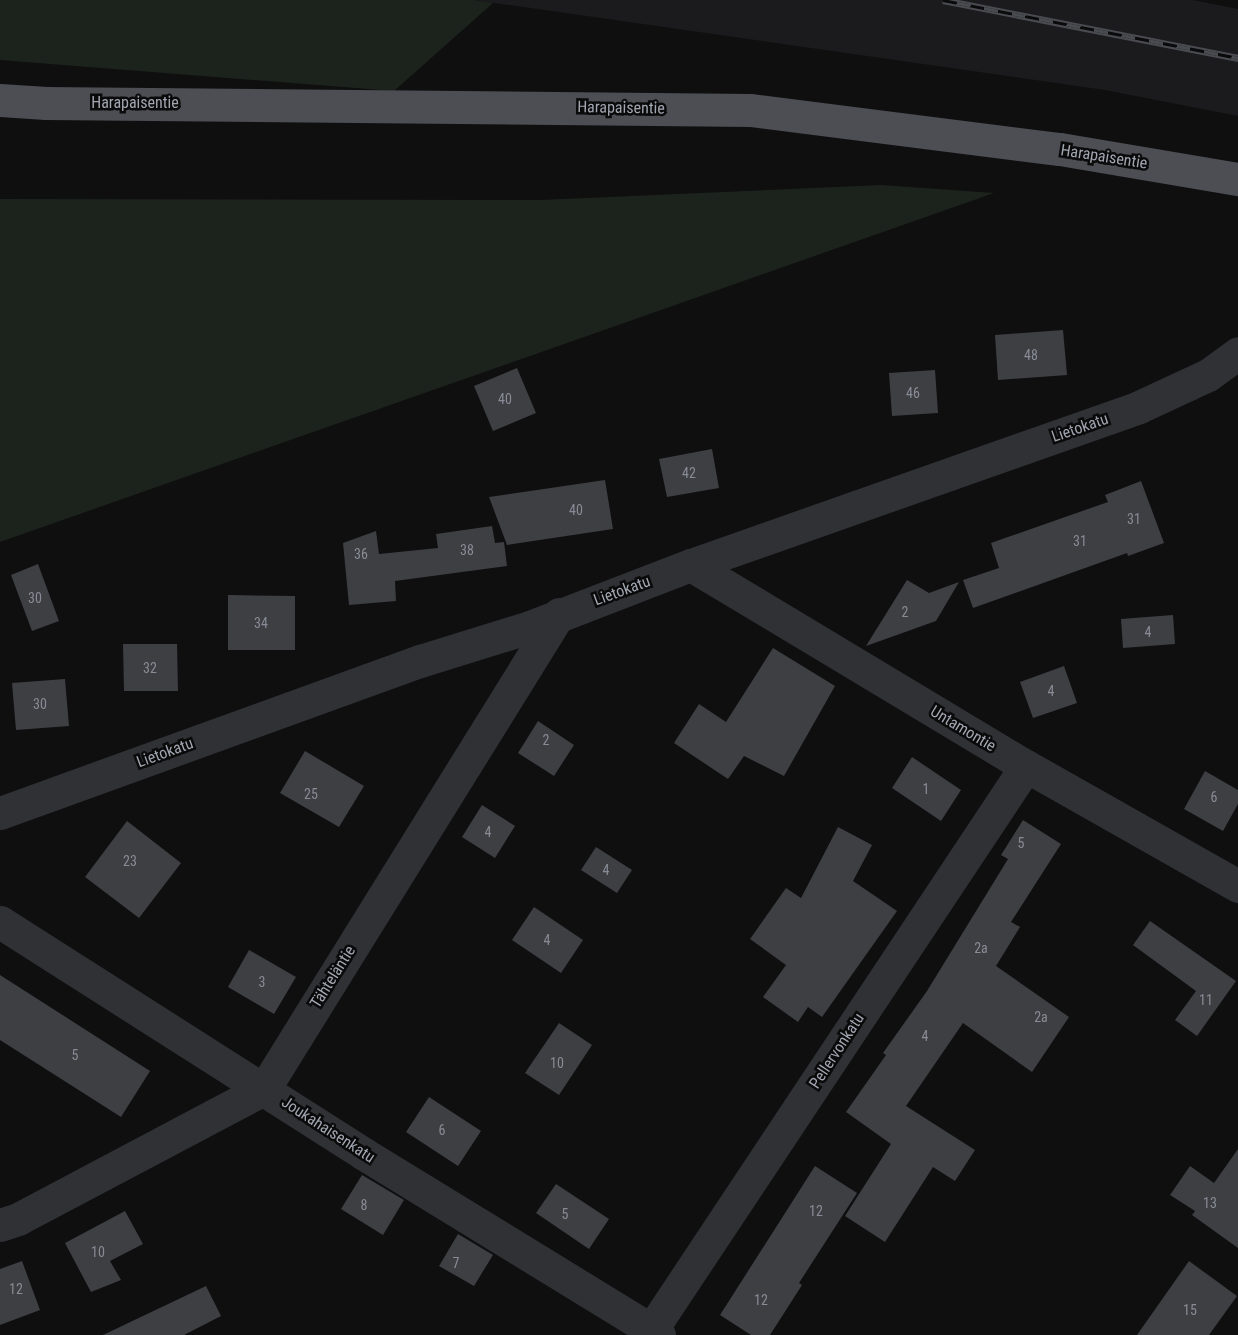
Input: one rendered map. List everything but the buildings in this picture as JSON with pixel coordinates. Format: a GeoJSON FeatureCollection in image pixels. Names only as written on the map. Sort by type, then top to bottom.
{"type":"FeatureCollection","features":[{"type":"Feature","properties":{"kind":"main road","name":"Harapaisentie"},"geometry":{"type":"LineString","coordinates":[[0,100],[46,103],[750,110],[1060,149],[1238,179]]}},
{"type":"Feature","properties":{"kind":"street","name":"Lietokatu"},"geometry":{"type":"LineString","coordinates":[[0,813],[420,660],[530,627],[692,565],[1139,407],[1208,375],[1238,353]]}},
{"type":"Feature","properties":{"kind":"street","name":"Untamontie"},"geometry":{"type":"LineString","coordinates":[[692,565],[1026,766],[1238,886]]}},
{"type":"Feature","properties":{"kind":"street","name":"Tähteläntie"},"geometry":{"type":"LineString","coordinates":[[264,1089],[559,614]]}},
{"type":"Feature","properties":{"kind":"street","name":"Pellervonkatu"},"geometry":{"type":"LineString","coordinates":[[653,1333],[1026,766]]}},
{"type":"Feature","properties":{"kind":"street","name":"Joukahaisenkatu"},"geometry":{"type":"LineString","coordinates":[[0,922],[364,1154],[653,1333]]}},
{"type":"Feature","properties":{"kind":"street"},"geometry":{"type":"LineString","coordinates":[[0,1226],[18,1219],[264,1089]]}},
{"type":"Feature","properties":{"kind":"shaded area"},"geometry":{"type":"Polygon","coordinates":[[[0,0],[474,0],[493,3],[394,91],[0,60],[0,0]]]}},
{"type":"Feature","properties":{"kind":"shaded area"},"geometry":{"type":"Polygon","coordinates":[[[474,0],[1193,0],[1238,9],[1238,116],[1105,90],[474,0]]]}},
{"type":"Feature","properties":{"kind":"shaded area"},"geometry":{"type":"Polygon","coordinates":[[[881,185],[994,193],[0,542],[0,199],[540,200],[881,185]]]}},
{"type":"Feature","properties":{"kind":"railway"},"geometry":{"type":"LineString","coordinates":[[943,0],[1238,58]]}}]}
